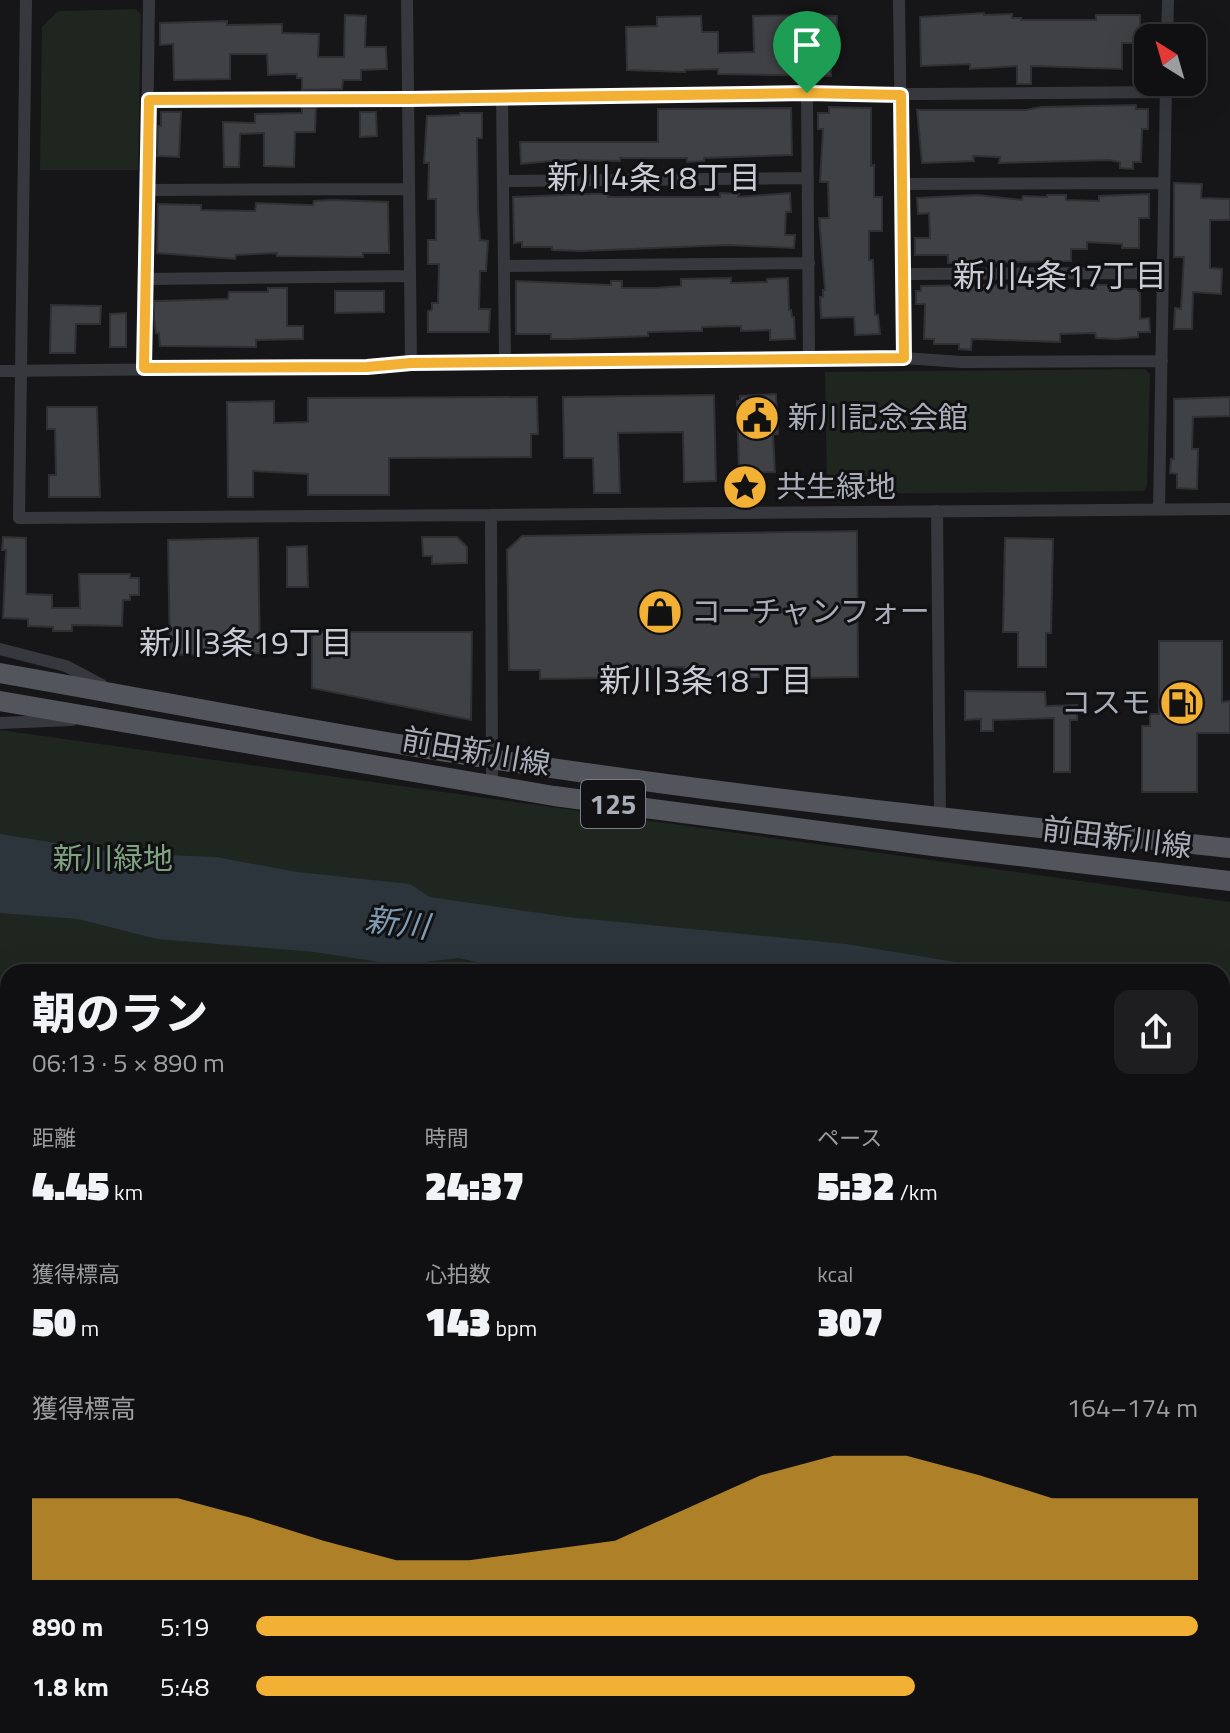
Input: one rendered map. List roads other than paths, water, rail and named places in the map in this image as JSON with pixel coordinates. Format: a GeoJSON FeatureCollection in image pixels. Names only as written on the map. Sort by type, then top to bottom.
{"type":"FeatureCollection","features":[{"type":"Feature","properties":{"kind":"main road","name":"前田新川線"},"geometry":{"type":"LineString","coordinates":[[0,673],[493,760],[940,818],[1230,848]]}},
{"type":"Feature","properties":{"kind":"main road","name":"前田新川線"},"geometry":{"type":"LineString","coordinates":[[0,701],[492,785],[933,846],[1230,881]]}},
{"type":"Feature","properties":{"kind":"street"},"geometry":{"type":"LineString","coordinates":[[26,0],[19,518],[1230,509]]}},
{"type":"Feature","properties":{"kind":"street"},"geometry":{"type":"LineString","coordinates":[[144,368],[149,0]]}},
{"type":"Feature","properties":{"kind":"street"},"geometry":{"type":"LineString","coordinates":[[407,0],[411,363]]}},
{"type":"Feature","properties":{"kind":"street"},"geometry":{"type":"LineString","coordinates":[[899,0],[904,358]]}},
{"type":"Feature","properties":{"kind":"street"},"geometry":{"type":"LineString","coordinates":[[1167,24],[1168,0]]}},
{"type":"Feature","properties":{"kind":"street"},"geometry":{"type":"LineString","coordinates":[[149,100],[807,93],[901,95],[1134,88]]}},
{"type":"Feature","properties":{"kind":"street"},"geometry":{"type":"LineString","coordinates":[[807,93],[809,359]]}},
{"type":"Feature","properties":{"kind":"street"},"geometry":{"type":"LineString","coordinates":[[502,96],[505,362]]}},
{"type":"Feature","properties":{"kind":"street"},"geometry":{"type":"LineString","coordinates":[[1159,510],[1166,96]]}},
{"type":"Feature","properties":{"kind":"street"},"geometry":{"type":"LineString","coordinates":[[503,181],[808,178]]}},
{"type":"Feature","properties":{"kind":"street"},"geometry":{"type":"LineString","coordinates":[[902,184],[1164,183]]}},
{"type":"Feature","properties":{"kind":"street"},"geometry":{"type":"LineString","coordinates":[[147,190],[409,189]]}},
{"type":"Feature","properties":{"kind":"street"},"geometry":{"type":"LineString","coordinates":[[504,266],[809,263]]}},
{"type":"Feature","properties":{"kind":"street"},"geometry":{"type":"LineString","coordinates":[[903,274],[1163,273]]}},
{"type":"Feature","properties":{"kind":"street"},"geometry":{"type":"LineString","coordinates":[[145,279],[410,276]]}},
{"type":"Feature","properties":{"kind":"street"},"geometry":{"type":"LineString","coordinates":[[0,371],[904,358],[962,362],[1162,361]]}},
{"type":"Feature","properties":{"kind":"street"},"geometry":{"type":"LineString","coordinates":[[937,511],[940,818]]}},
{"type":"Feature","properties":{"kind":"street"},"geometry":{"type":"LineString","coordinates":[[491,515],[492,785]]}},
{"type":"Feature","properties":{"kind":"street"},"geometry":{"type":"LineString","coordinates":[[0,649],[66,666],[117,693]]}},
{"type":"Feature","properties":{"kind":"street"},"geometry":{"type":"LineString","coordinates":[[0,723],[103,719]]}},
{"type":"Feature","properties":{"kind":"water","name":"新川"},"geometry":{"type":"Polygon","coordinates":[[[0,834],[118,853],[216,857],[297,872],[410,884],[430,897],[567,917],[846,944],[968,964],[485,964],[459,958],[392,964],[315,952],[157,939],[78,919],[0,913],[0,834]]]}},
{"type":"Feature","properties":{"kind":"place","name":"新川記念会館"},"geometry":{"type":"Point","coordinates":[757,418]}},
{"type":"Feature","properties":{"kind":"place","name":"共生緑地"},"geometry":{"type":"Point","coordinates":[745,487]}},
{"type":"Feature","properties":{"kind":"place","name":"コーチャンフォー"},"geometry":{"type":"Point","coordinates":[660,612]}},
{"type":"Feature","properties":{"kind":"place","name":"コスモ"},"geometry":{"type":"Point","coordinates":[1182,703]}},
{"type":"Feature","properties":{"kind":"district","name":"新川4条18丁目"},"geometry":{"type":"Point","coordinates":[654,178]}},
{"type":"Feature","properties":{"kind":"district","name":"新川4条17丁目"},"geometry":{"type":"Point","coordinates":[1060,276]}},
{"type":"Feature","properties":{"kind":"district","name":"新川3条19丁目"},"geometry":{"type":"Point","coordinates":[246,643]}},
{"type":"Feature","properties":{"kind":"district","name":"新川3条18丁目"},"geometry":{"type":"Point","coordinates":[706,681]}},
{"type":"Feature","properties":{"kind":"park label","name":"新川緑地"},"geometry":{"type":"Point","coordinates":[113,859]}}]}
